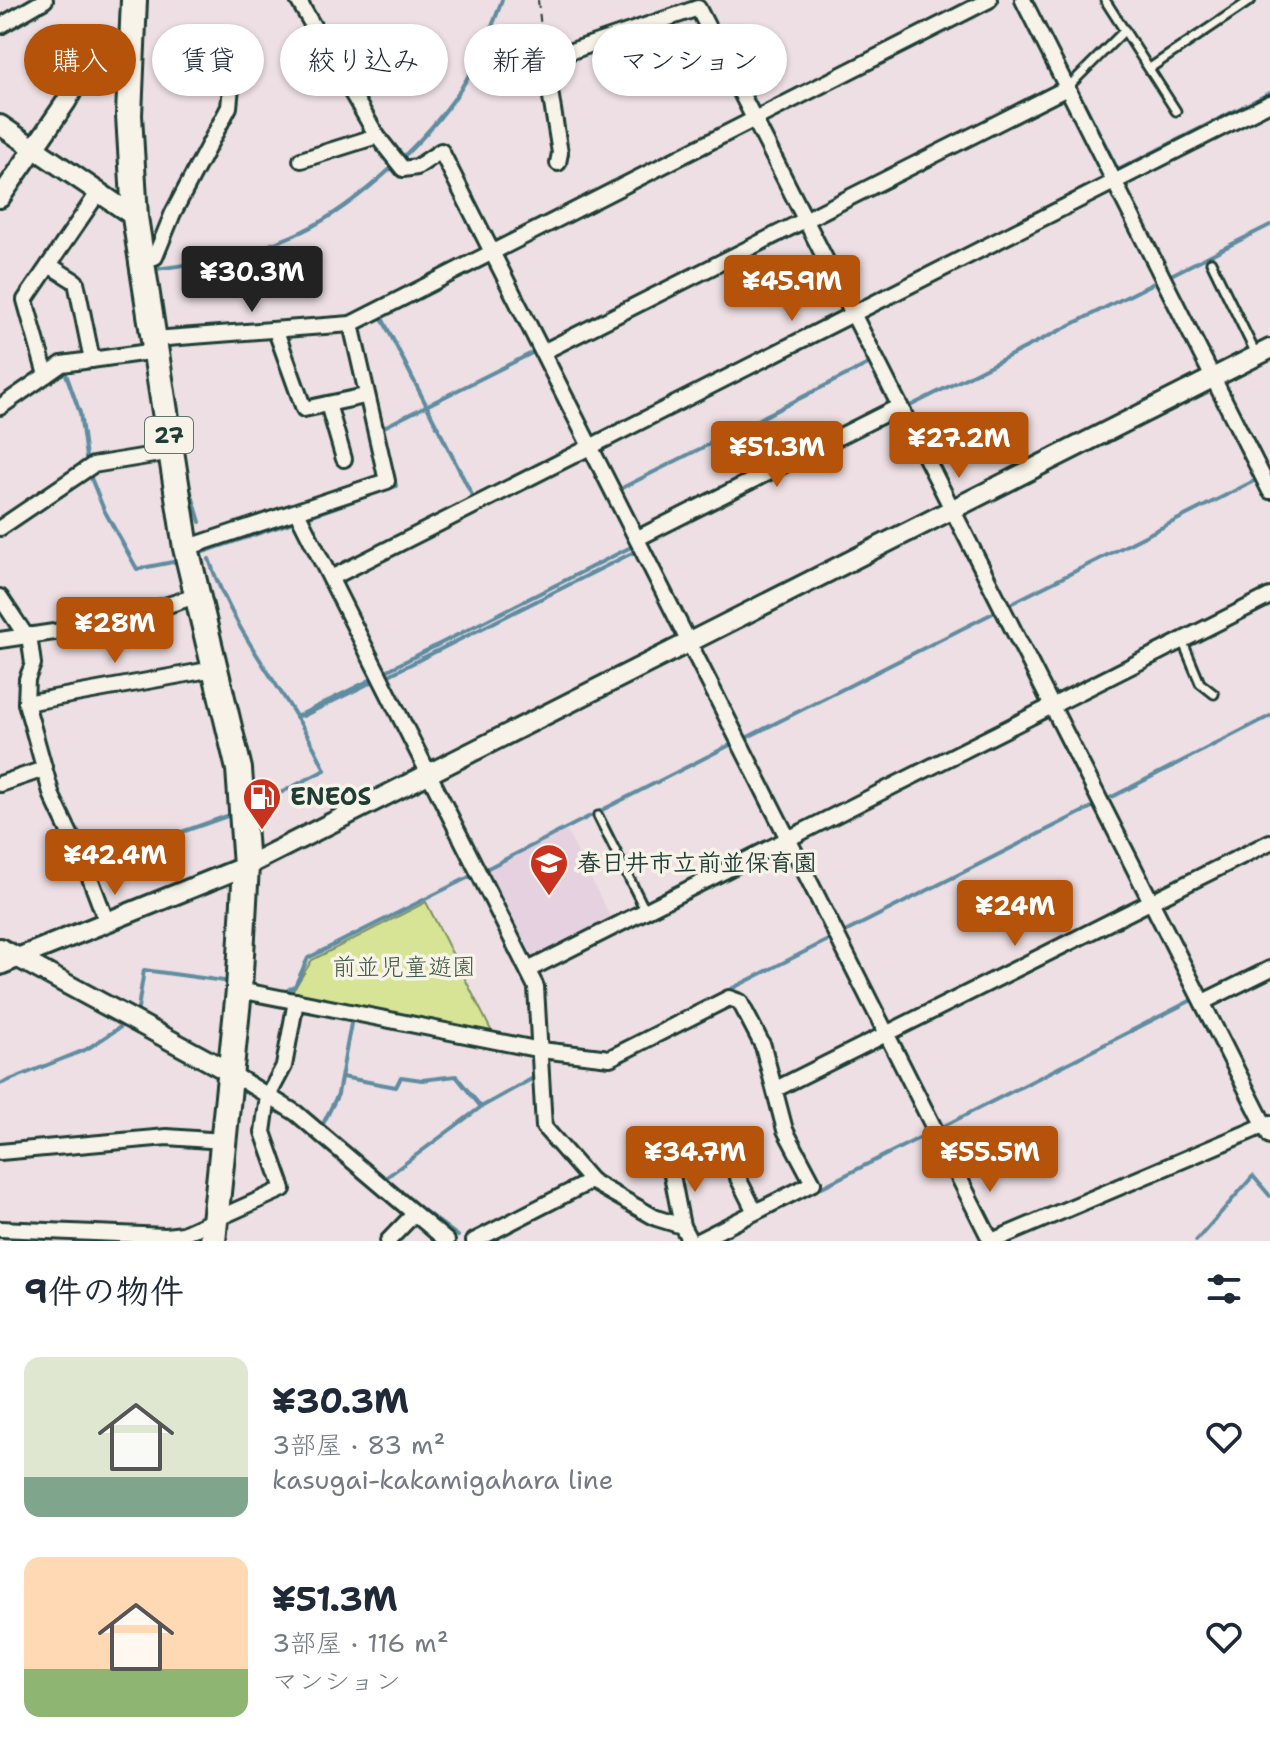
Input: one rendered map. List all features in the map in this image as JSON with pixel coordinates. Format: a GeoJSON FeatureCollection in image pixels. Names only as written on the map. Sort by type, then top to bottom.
{"type":"FeatureCollection","features":[{"type":"Feature","properties":{"kind":"main road","name":"27"},"geometry":{"type":"LineString","coordinates":[[132,24],[134,0]]}},
{"type":"Feature","properties":{"kind":"main road","name":"27"},"geometry":{"type":"LineString","coordinates":[[129,96],[135,217],[186,548],[239,769],[246,866],[239,990],[215,1230]]}},
{"type":"Feature","properties":{"kind":"street"},"geometry":{"type":"LineString","coordinates":[[0,25],[45,0]]}},
{"type":"Feature","properties":{"kind":"street"},"geometry":{"type":"LineString","coordinates":[[298,0],[377,136],[403,169],[417,167],[441,151],[991,1241],[1268,1128],[1149,901],[698,8],[576,49]]}},
{"type":"Feature","properties":{"kind":"street"},"geometry":{"type":"LineString","coordinates":[[0,407],[62,364],[155,345],[351,324],[989,0]]}},
{"type":"Feature","properties":{"kind":"street"},"geometry":{"type":"LineString","coordinates":[[1023,0],[1213,378],[1265,470],[1270,491]]}},
{"type":"Feature","properties":{"kind":"street"},"geometry":{"type":"LineString","coordinates":[[543,352],[1067,88]]}},
{"type":"Feature","properties":{"kind":"street"},"geometry":{"type":"LineString","coordinates":[[0,198],[67,96]]}},
{"type":"Feature","properties":{"kind":"street"},"geometry":{"type":"LineString","coordinates":[[143,260],[155,257],[173,213],[229,107],[230,96]]}},
{"type":"Feature","properties":{"kind":"street"},"geometry":{"type":"LineString","coordinates":[[551,96],[560,153],[558,163]]}},
{"type":"Feature","properties":{"kind":"street"},"geometry":{"type":"LineString","coordinates":[[331,578],[1270,103]]}},
{"type":"Feature","properties":{"kind":"street"},"geometry":{"type":"LineString","coordinates":[[0,125],[135,217]]}},
{"type":"Feature","properties":{"kind":"street"},"geometry":{"type":"LineString","coordinates":[[301,160],[377,136]]}},
{"type":"Feature","properties":{"kind":"street"},"geometry":{"type":"LineString","coordinates":[[46,375],[25,300],[98,193]]}},
{"type":"Feature","properties":{"kind":"street"},"geometry":{"type":"LineString","coordinates":[[49,265],[76,282],[92,360]]}},
{"type":"Feature","properties":{"kind":"street"},"geometry":{"type":"LineString","coordinates":[[186,548],[387,481],[365,396],[351,324]]}},
{"type":"Feature","properties":{"kind":"street"},"geometry":{"type":"LineString","coordinates":[[276,331],[304,409],[365,396]]}},
{"type":"Feature","properties":{"kind":"street"},"geometry":{"type":"LineString","coordinates":[[9,961],[246,866],[1264,352]]}},
{"type":"Feature","properties":{"kind":"street"},"geometry":{"type":"LineString","coordinates":[[328,404],[344,459]]}},
{"type":"Feature","properties":{"kind":"street"},"geometry":{"type":"LineString","coordinates":[[638,538],[900,406]]}},
{"type":"Feature","properties":{"kind":"street"},"geometry":{"type":"LineString","coordinates":[[0,528],[93,465],[172,452]]}},
{"type":"Feature","properties":{"kind":"street"},"geometry":{"type":"LineString","coordinates":[[297,512],[536,987],[544,1127],[591,1181],[656,1218],[682,1226]]}},
{"type":"Feature","properties":{"kind":"street"},"geometry":{"type":"LineString","coordinates":[[0,640],[108,624],[196,596]]}},
{"type":"Feature","properties":{"kind":"street"},"geometry":{"type":"LineString","coordinates":[[528,970],[1270,596]]}},
{"type":"Feature","properties":{"kind":"street"},"geometry":{"type":"LineString","coordinates":[[0,597],[28,636],[33,664],[27,679],[26,703],[44,769],[52,796],[87,870],[107,923]]}},
{"type":"Feature","properties":{"kind":"street"},"geometry":{"type":"LineString","coordinates":[[26,703],[214,669]]}},
{"type":"Feature","properties":{"kind":"street"},"geometry":{"type":"LineString","coordinates":[[0,784],[44,769]]}},
{"type":"Feature","properties":{"kind":"street"},"geometry":{"type":"LineString","coordinates":[[776,1089],[1270,842]]}},
{"type":"Feature","properties":{"kind":"street"},"geometry":{"type":"LineString","coordinates":[[0,948],[9,961],[231,1073],[268,1096],[308,1123],[447,1241]]}},
{"type":"Feature","properties":{"kind":"street"},"geometry":{"type":"LineString","coordinates":[[1203,1002],[1270,969]]}},
{"type":"Feature","properties":{"kind":"street"},"geometry":{"type":"LineString","coordinates":[[239,990],[541,1050],[610,1058],[729,998],[740,1002],[763,1046],[785,1130],[813,1183],[698,1241]]}},
{"type":"Feature","properties":{"kind":"street"},"geometry":{"type":"LineString","coordinates":[[0,1229],[72,1237],[183,1237],[215,1230],[283,1189],[263,1132],[268,1096],[284,1066],[296,1001]]}},
{"type":"Feature","properties":{"kind":"street"},"geometry":{"type":"LineString","coordinates":[[0,1152],[167,1137],[223,1141]]}},
{"type":"Feature","properties":{"kind":"street"},"geometry":{"type":"LineString","coordinates":[[671,1170],[682,1226],[690,1241]]}},
{"type":"Feature","properties":{"kind":"street"},"geometry":{"type":"LineString","coordinates":[[738,1178],[755,1212]]}},
{"type":"Feature","properties":{"kind":"street"},"geometry":{"type":"LineString","coordinates":[[474,1241],[591,1181]]}},
{"type":"Feature","properties":{"kind":"street"},"geometry":{"type":"LineString","coordinates":[[388,1241],[413,1215]]}},
{"type":"Feature","properties":{"kind":"lane"},"geometry":{"type":"LineString","coordinates":[[1105,0],[1176,111]]}},
{"type":"Feature","properties":{"kind":"lane"},"geometry":{"type":"LineString","coordinates":[[1150,68],[1251,0]]}},
{"type":"Feature","properties":{"kind":"lane"},"geometry":{"type":"LineString","coordinates":[[1067,88],[1125,30]]}},
{"type":"Feature","properties":{"kind":"lane"},"geometry":{"type":"LineString","coordinates":[[1211,262],[1264,352]]}},
{"type":"Feature","properties":{"kind":"lane"},"geometry":{"type":"LineString","coordinates":[[1182,640],[1200,683],[1214,694]]}},
{"type":"Feature","properties":{"kind":"lane"},"geometry":{"type":"LineString","coordinates":[[598,816],[645,910]]}},
{"type":"Feature","properties":{"kind":"path"},"geometry":{"type":"LineString","coordinates":[[538,0],[541,24]]}},
{"type":"Feature","properties":{"kind":"shaded area","name":"春日井市立前並保育園"},"geometry":{"type":"Polygon","coordinates":[[[566,830],[613,922],[536,961],[530,960],[485,871],[566,830]]]}},
{"type":"Feature","properties":{"kind":"green space","name":"前並児童遊園"},"geometry":{"type":"Polygon","coordinates":[[[426,902],[493,1034],[291,994],[312,960],[426,902]]]}},
{"type":"Feature","properties":{"kind":"waterway"},"geometry":{"type":"LineString","coordinates":[[158,288],[156,269],[225,257],[292,236],[336,212],[381,177],[422,138],[454,99],[469,76],[502,0]]}},
{"type":"Feature","properties":{"kind":"waterway"},"geometry":{"type":"LineString","coordinates":[[1031,0],[1067,70]]}},
{"type":"Feature","properties":{"kind":"waterway"},"geometry":{"type":"LineString","coordinates":[[1081,97],[1118,170],[1270,93]]}},
{"type":"Feature","properties":{"kind":"waterway"},"geometry":{"type":"LineString","coordinates":[[1171,275],[1270,225]]}},
{"type":"Feature","properties":{"kind":"waterway"},"geometry":{"type":"LineString","coordinates":[[910,406],[1156,282]]}},
{"type":"Feature","properties":{"kind":"waterway"},"geometry":{"type":"LineString","coordinates":[[379,312],[474,499]]}},
{"type":"Feature","properties":{"kind":"waterway"},"geometry":{"type":"LineString","coordinates":[[428,405],[536,351]]}},
{"type":"Feature","properties":{"kind":"waterway"},"geometry":{"type":"LineString","coordinates":[[624,487],[870,363],[878,379]]}},
{"type":"Feature","properties":{"kind":"waterway"},"geometry":{"type":"LineString","coordinates":[[66,374],[80,413],[87,464]]}},
{"type":"Feature","properties":{"kind":"waterway"},"geometry":{"type":"LineString","coordinates":[[1226,379],[1224,384],[1266,466]]}},
{"type":"Feature","properties":{"kind":"waterway"},"geometry":{"type":"LineString","coordinates":[[304,518],[396,486],[382,428],[426,406]]}},
{"type":"Feature","properties":{"kind":"waterway"},"geometry":{"type":"LineString","coordinates":[[89,473],[104,510],[137,569],[178,561]]}},
{"type":"Feature","properties":{"kind":"waterway"},"geometry":{"type":"LineString","coordinates":[[1010,604],[1258,479]]}},
{"type":"Feature","properties":{"kind":"waterway"},"geometry":{"type":"LineString","coordinates":[[188,482],[200,522]]}},
{"type":"Feature","properties":{"kind":"waterway"},"geometry":{"type":"LineString","coordinates":[[203,552],[296,521]]}},
{"type":"Feature","properties":{"kind":"waterway"},"geometry":{"type":"LineString","coordinates":[[386,671],[633,546]]}},
{"type":"Feature","properties":{"kind":"waterway"},"geometry":{"type":"LineString","coordinates":[[646,546],[663,575]]}},
{"type":"Feature","properties":{"kind":"waterway"},"geometry":{"type":"LineString","coordinates":[[386,674],[636,551]]}},
{"type":"Feature","properties":{"kind":"waterway"},"geometry":{"type":"LineString","coordinates":[[209,559],[234,616],[325,770],[255,806]]}},
{"type":"Feature","properties":{"kind":"waterway"},"geometry":{"type":"LineString","coordinates":[[748,737],[995,612]]}},
{"type":"Feature","properties":{"kind":"waterway"},"geometry":{"type":"LineString","coordinates":[[701,651],[731,711]]}},
{"type":"Feature","properties":{"kind":"waterway"},"geometry":{"type":"LineString","coordinates":[[296,717],[372,679]]}},
{"type":"Feature","properties":{"kind":"waterway"},"geometry":{"type":"LineString","coordinates":[[303,716],[374,681]]}},
{"type":"Feature","properties":{"kind":"waterway"},"geometry":{"type":"LineString","coordinates":[[1108,799],[1270,716]]}},
{"type":"Feature","properties":{"kind":"waterway"},"geometry":{"type":"LineString","coordinates":[[484,870],[732,744]]}},
{"type":"Feature","properties":{"kind":"waterway"},"geometry":{"type":"LineString","coordinates":[[845,932],[1094,806]]}},
{"type":"Feature","properties":{"kind":"waterway"},"geometry":{"type":"LineString","coordinates":[[94,863],[230,815]]}},
{"type":"Feature","properties":{"kind":"waterway"},"geometry":{"type":"LineString","coordinates":[[284,992],[295,986],[308,958],[473,875]]}},
{"type":"Feature","properties":{"kind":"waterway"},"geometry":{"type":"LineString","coordinates":[[626,1042],[830,939]]}},
{"type":"Feature","properties":{"kind":"waterway"},"geometry":{"type":"LineString","coordinates":[[137,1015],[144,970],[231,982]]}},
{"type":"Feature","properties":{"kind":"waterway"},"geometry":{"type":"LineString","coordinates":[[944,1126],[1192,1000]]}},
{"type":"Feature","properties":{"kind":"waterway"},"geometry":{"type":"LineString","coordinates":[[324,1122],[338,1094],[352,1018]]}},
{"type":"Feature","properties":{"kind":"waterway"},"geometry":{"type":"LineString","coordinates":[[0,1084],[87,1049],[125,1024]]}},
{"type":"Feature","properties":{"kind":"waterway"},"geometry":{"type":"LineString","coordinates":[[899,1041],[993,1230],[1002,1231]]}},
{"type":"Feature","properties":{"kind":"waterway"},"geometry":{"type":"LineString","coordinates":[[550,1043],[606,1050]]}},
{"type":"Feature","properties":{"kind":"waterway"},"geometry":{"type":"LineString","coordinates":[[342,1077],[396,1087],[401,1077],[422,1080],[456,1076],[481,1107]]}},
{"type":"Feature","properties":{"kind":"waterway"},"geometry":{"type":"LineString","coordinates":[[387,1181],[384,1179],[481,1107],[535,1077]]}},
{"type":"Feature","properties":{"kind":"waterway"},"geometry":{"type":"LineString","coordinates":[[715,1241],[929,1133]]}},
{"type":"Feature","properties":{"kind":"waterway"},"geometry":{"type":"LineString","coordinates":[[351,1168],[388,1201]]}},
{"type":"Feature","properties":{"kind":"waterway"},"geometry":{"type":"LineString","coordinates":[[1196,1241],[1253,1176],[1270,1196]]}},
{"type":"Feature","properties":{"kind":"waterway"},"geometry":{"type":"LineString","coordinates":[[406,1197],[458,1236]]}},
{"type":"Feature","properties":{"kind":"waterway"},"geometry":{"type":"LineString","coordinates":[[413,1222],[436,1241]]}},
{"type":"Feature","properties":{"kind":"place","name":"ENEOS"},"geometry":{"type":"Point","coordinates":[262,831]}},
{"type":"Feature","properties":{"kind":"place","name":"春日井市立前並保育園"},"geometry":{"type":"Point","coordinates":[549,897]}}]}
